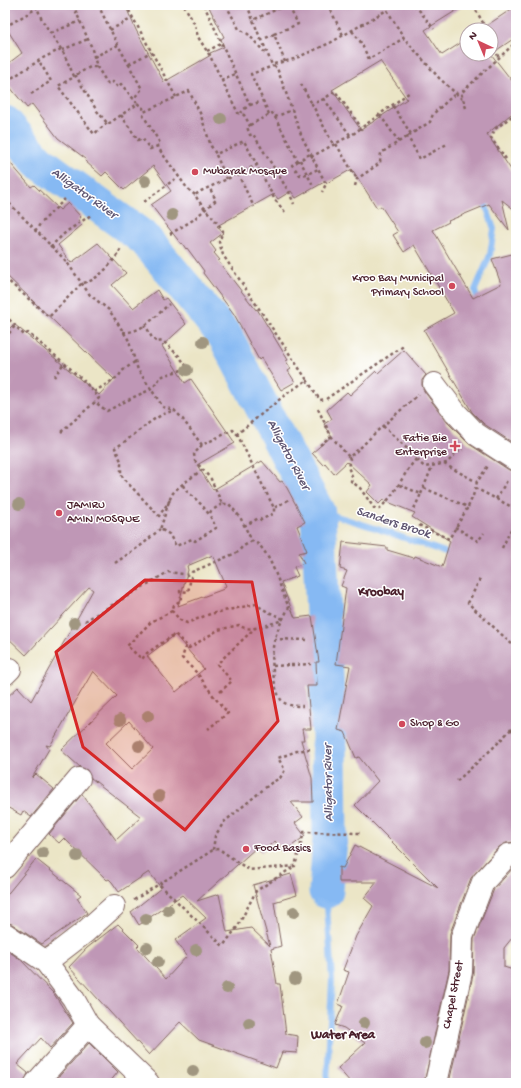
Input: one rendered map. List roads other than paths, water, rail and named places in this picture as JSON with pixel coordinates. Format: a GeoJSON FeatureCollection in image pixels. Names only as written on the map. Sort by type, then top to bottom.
{"type":"FeatureCollection","features":[{"type":"Feature","properties":{"kind":"street"},"geometry":{"type":"LineString","coordinates":[[434,384],[456,414],[513,467]]}},
{"type":"Feature","properties":{"kind":"street"},"geometry":{"type":"LineString","coordinates":[[5,867],[79,779]]}},
{"type":"Feature","properties":{"kind":"street","name":"Chapel Street"},"geometry":{"type":"LineString","coordinates":[[436,1083],[461,972],[462,937],[483,882],[508,855],[516,854]]}},
{"type":"Feature","properties":{"kind":"street"},"geometry":{"type":"LineString","coordinates":[[46,962],[85,932],[114,906]]}},
{"type":"Feature","properties":{"kind":"street"},"geometry":{"type":"LineString","coordinates":[[5,934],[46,962],[73,998],[88,1025],[148,1083]]}},
{"type":"Feature","properties":{"kind":"street"},"geometry":{"type":"LineString","coordinates":[[36,1083],[88,1025]]}},
{"type":"Feature","properties":{"kind":"waterway","name":"Sanders Brook"},"geometry":{"type":"LineString","coordinates":[[5,123],[38,161],[145,239],[225,336],[318,513],[329,737],[330,839],[326,891]]}},
{"type":"Feature","properties":{"kind":"waterway"},"geometry":{"type":"LineString","coordinates":[[478,303],[475,290],[490,255],[494,229],[486,206]]}},
{"type":"Feature","properties":{"kind":"waterway","name":"Sanders Brook"},"geometry":{"type":"LineString","coordinates":[[289,457],[327,513],[454,555]]}},
{"type":"Feature","properties":{"kind":"waterway"},"geometry":{"type":"LineString","coordinates":[[326,891],[332,980],[327,1083]]}},
{"type":"Feature","properties":{"kind":"place","name":"Mubarak Mosque"},"geometry":{"type":"Point","coordinates":[195,172]}},
{"type":"Feature","properties":{"kind":"place","name":"Kroo Bay Municipal Primary School"},"geometry":{"type":"Point","coordinates":[452,286]}},
{"type":"Feature","properties":{"kind":"place","name":"Fatie Bie Enterprise"},"geometry":{"type":"Point","coordinates":[455,446]}},
{"type":"Feature","properties":{"kind":"place","name":"JAMIRU AMIN MOSQUE"},"geometry":{"type":"Point","coordinates":[59,513]}},
{"type":"Feature","properties":{"kind":"place","name":"Shop & Go"},"geometry":{"type":"Point","coordinates":[402,724]}},
{"type":"Feature","properties":{"kind":"place","name":"Food Basics"},"geometry":{"type":"Point","coordinates":[246,849]}},
{"type":"Feature","properties":{"kind":"district","name":"Kroobay"},"geometry":{"type":"Point","coordinates":[381,592]}},
{"type":"Feature","properties":{"kind":"district","name":"Water Area"},"geometry":{"type":"Point","coordinates":[343,1035]}},
{"type":"Feature","properties":{"kind":"water label","name":"Alligator River"},"geometry":{"type":"Point","coordinates":[84,194]}},
{"type":"Feature","properties":{"kind":"water label","name":"Alligator River"},"geometry":{"type":"Point","coordinates":[288,455]}},
{"type":"Feature","properties":{"kind":"water label","name":"Alligator River"},"geometry":{"type":"Point","coordinates":[329,783]}}]}
